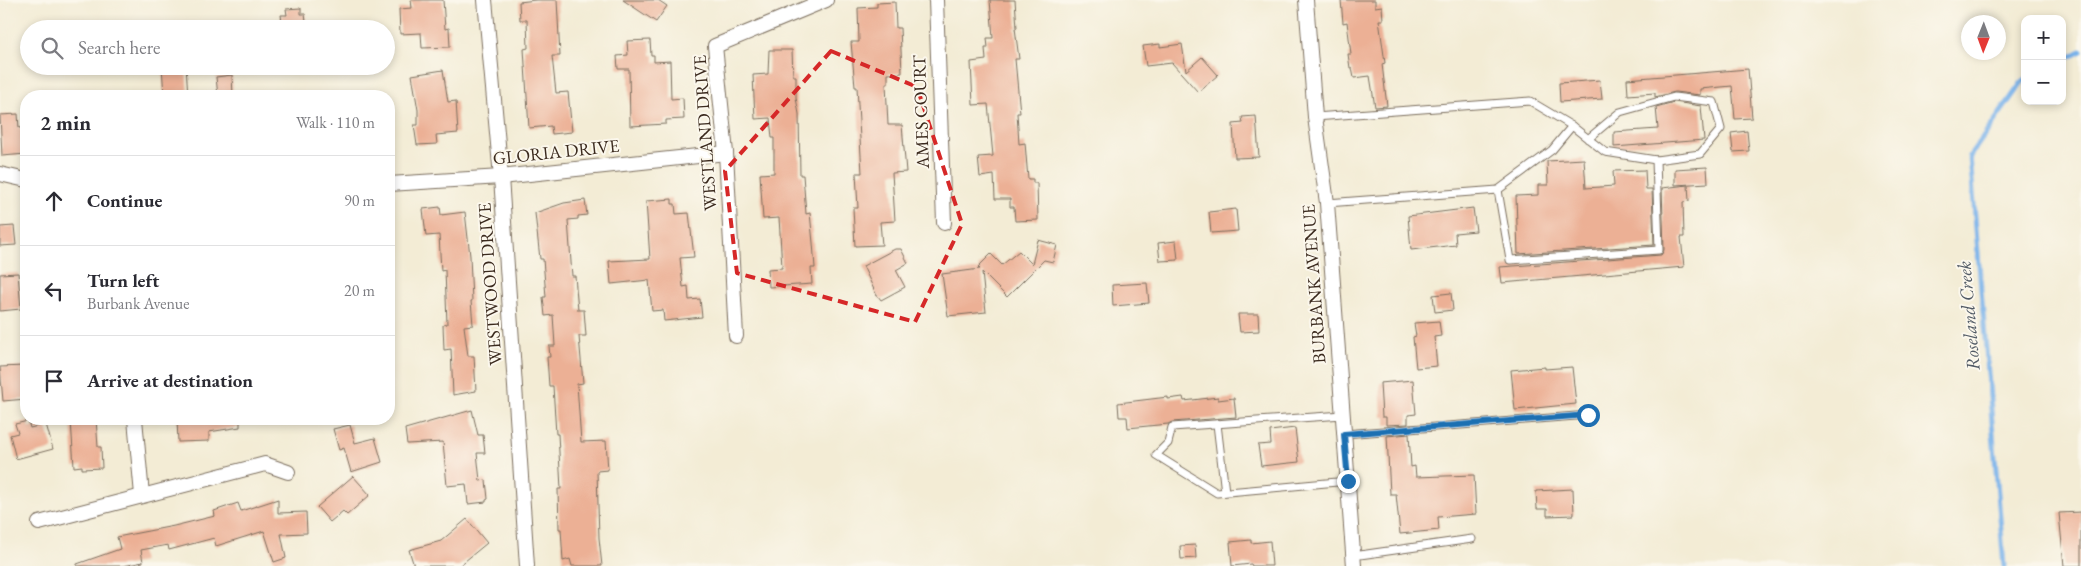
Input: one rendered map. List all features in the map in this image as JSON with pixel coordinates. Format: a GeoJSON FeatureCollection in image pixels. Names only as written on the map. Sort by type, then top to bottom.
{"type":"FeatureCollection","features":[{"type":"Feature","properties":{"kind":"street","name":"WESTWOOD DRIVE"},"geometry":{"type":"LineString","coordinates":[[485,0],[501,177],[527,566]]}},
{"type":"Feature","properties":{"kind":"street","name":"WESTLAND DRIVE"},"geometry":{"type":"LineString","coordinates":[[736,336],[726,153],[715,46],[826,0]]}},
{"type":"Feature","properties":{"kind":"street","name":"AMES COURT"},"geometry":{"type":"LineString","coordinates":[[936,0],[944,223]]}},
{"type":"Feature","properties":{"kind":"street","name":"BURBANK AVENUE"},"geometry":{"type":"LineString","coordinates":[[1306,0],[1315,117],[1327,203],[1354,561]]}},
{"type":"Feature","properties":{"kind":"street","name":"GLORIA DRIVE"},"geometry":{"type":"LineString","coordinates":[[395,184],[501,177],[726,153]]}},
{"type":"Feature","properties":{"kind":"street"},"geometry":{"type":"LineString","coordinates":[[0,174],[20,179]]}},
{"type":"Feature","properties":{"kind":"street"},"geometry":{"type":"LineString","coordinates":[[136,425],[142,496]]}},
{"type":"Feature","properties":{"kind":"street"},"geometry":{"type":"LineString","coordinates":[[39,523],[265,464],[288,472]]}},
{"type":"Feature","properties":{"kind":"lane"},"geometry":{"type":"LineString","coordinates":[[1315,117],[1530,101],[1572,126],[1605,152],[1656,160],[1700,154],[1721,129],[1714,102],[1674,97],[1620,112],[1588,138]]}},
{"type":"Feature","properties":{"kind":"lane"},"geometry":{"type":"LineString","coordinates":[[1327,203],[1498,190],[1552,150],[1572,126]]}},
{"type":"Feature","properties":{"kind":"lane"},"geometry":{"type":"LineString","coordinates":[[1498,190],[1510,260],[1659,250],[1656,160]]}},
{"type":"Feature","properties":{"kind":"lane"},"geometry":{"type":"LineString","coordinates":[[1343,415],[1172,427],[1168,443],[1156,455],[1217,493],[1348,481]]}},
{"type":"Feature","properties":{"kind":"lane"},"geometry":{"type":"LineString","coordinates":[[1344,434],[1588,415]]}},
{"type":"Feature","properties":{"kind":"lane"},"geometry":{"type":"LineString","coordinates":[[1217,424],[1225,492]]}},
{"type":"Feature","properties":{"kind":"lane"},"geometry":{"type":"LineString","coordinates":[[1354,561],[1472,540]]}},
{"type":"Feature","properties":{"kind":"highlighted area"},"geometry":{"type":"Polygon","coordinates":[[[831,51],[917,87],[962,224],[915,322],[737,273],[725,171],[831,51]]]}},
{"type":"Feature","properties":{"kind":"building"},"geometry":{"type":"Polygon","coordinates":[[[411,0],[443,0],[445,29],[449,28],[450,47],[422,48],[421,33],[400,34],[399,9],[412,8],[411,0]]]}},
{"type":"Feature","properties":{"kind":"building"},"geometry":{"type":"Polygon","coordinates":[[[557,0],[560,56],[552,56],[556,93],[568,92],[572,132],[552,134],[551,126],[529,128],[524,49],[528,48],[527,20],[520,20],[519,2],[557,0]]]}},
{"type":"Feature","properties":{"kind":"building"},"geometry":{"type":"Polygon","coordinates":[[[623,0],[658,0],[667,6],[656,22],[623,0]]]}},
{"type":"Feature","properties":{"kind":"building"},"geometry":{"type":"Polygon","coordinates":[[[990,0],[1015,0],[1017,28],[1015,28],[1019,59],[1015,59],[1020,113],[1017,113],[1019,144],[1025,143],[1028,179],[1033,179],[1033,183],[1037,183],[1038,220],[1015,221],[1014,207],[1010,207],[1010,199],[995,199],[994,175],[980,177],[978,157],[993,156],[988,104],[973,105],[971,62],[986,60],[985,48],[988,48],[987,38],[993,38],[990,0]]]}},
{"type":"Feature","properties":{"kind":"building"},"geometry":{"type":"Polygon","coordinates":[[[1341,0],[1375,0],[1375,7],[1382,6],[1383,20],[1379,20],[1385,63],[1382,64],[1387,106],[1375,107],[1370,76],[1354,78],[1348,54],[1351,54],[1347,22],[1343,23],[1341,0]]]}},
{"type":"Feature","properties":{"kind":"building"},"geometry":{"type":"Polygon","coordinates":[[[895,2],[896,28],[900,28],[902,73],[888,74],[888,84],[886,84],[888,125],[902,125],[906,172],[892,173],[895,221],[880,222],[882,245],[855,246],[853,208],[858,208],[856,173],[862,173],[857,87],[855,87],[851,42],[859,42],[858,8],[877,7],[877,3],[895,2]]]}},
{"type":"Feature","properties":{"kind":"building"},"geometry":{"type":"Polygon","coordinates":[[[301,8],[301,14],[305,14],[306,20],[282,20],[281,15],[287,15],[286,9],[301,8]]]}},
{"type":"Feature","properties":{"kind":"building"},"geometry":{"type":"Polygon","coordinates":[[[650,40],[651,55],[654,55],[654,62],[670,61],[671,99],[683,98],[684,119],[666,120],[666,124],[630,126],[629,69],[618,69],[617,56],[628,55],[627,41],[650,40]]]}},
{"type":"Feature","properties":{"kind":"building"},"geometry":{"type":"Polygon","coordinates":[[[1160,44],[1160,47],[1182,44],[1186,71],[1202,57],[1218,75],[1198,92],[1172,63],[1146,66],[1143,46],[1160,44]]]}},
{"type":"Feature","properties":{"kind":"building"},"geometry":{"type":"Polygon","coordinates":[[[769,50],[792,50],[793,76],[796,76],[796,98],[799,114],[800,175],[803,175],[806,214],[810,213],[813,243],[815,268],[811,268],[812,284],[769,287],[768,269],[782,268],[779,218],[763,219],[760,174],[774,173],[774,138],[772,138],[770,118],[755,119],[753,75],[768,74],[769,50]]]}},
{"type":"Feature","properties":{"kind":"building"},"geometry":{"type":"Polygon","coordinates":[[[1748,69],[1752,118],[1735,119],[1732,86],[1700,89],[1700,95],[1675,92],[1655,97],[1655,93],[1628,95],[1627,79],[1748,69]]]}},
{"type":"Feature","properties":{"kind":"building"},"geometry":{"type":"Polygon","coordinates":[[[443,70],[448,102],[456,101],[458,133],[436,135],[437,144],[417,145],[414,125],[418,125],[418,110],[412,75],[443,70]]]}},
{"type":"Feature","properties":{"kind":"building"},"geometry":{"type":"Polygon","coordinates":[[[163,75],[187,75],[188,90],[164,90],[163,75]]]}},
{"type":"Feature","properties":{"kind":"building"},"geometry":{"type":"Polygon","coordinates":[[[232,75],[233,90],[217,90],[216,77],[232,75]]]}},
{"type":"Feature","properties":{"kind":"building"},"geometry":{"type":"Polygon","coordinates":[[[1600,80],[1602,99],[1560,102],[1559,83],[1600,80]]]}},
{"type":"Feature","properties":{"kind":"building"},"geometry":{"type":"Polygon","coordinates":[[[1674,102],[1701,106],[1704,140],[1614,147],[1614,132],[1658,129],[1656,107],[1674,102]]]}},
{"type":"Feature","properties":{"kind":"building"},"geometry":{"type":"Polygon","coordinates":[[[18,114],[20,154],[2,156],[0,115],[18,114]]]}},
{"type":"Feature","properties":{"kind":"building"},"geometry":{"type":"Polygon","coordinates":[[[1256,116],[1259,157],[1235,158],[1233,124],[1243,123],[1242,117],[1256,116]]]}},
{"type":"Feature","properties":{"kind":"building"},"geometry":{"type":"Polygon","coordinates":[[[1747,131],[1749,151],[1733,152],[1731,133],[1747,131]]]}},
{"type":"Feature","properties":{"kind":"building"},"geometry":{"type":"Polygon","coordinates":[[[1584,159],[1586,188],[1614,186],[1613,171],[1645,170],[1646,189],[1652,189],[1654,245],[1518,254],[1516,196],[1538,195],[1538,185],[1548,185],[1547,161],[1584,159]]]}},
{"type":"Feature","properties":{"kind":"building"},"geometry":{"type":"Polygon","coordinates":[[[1707,167],[1708,183],[1675,185],[1675,169],[1707,167]]]}},
{"type":"Feature","properties":{"kind":"building"},"geometry":{"type":"Polygon","coordinates":[[[1688,185],[1689,201],[1683,202],[1684,237],[1681,237],[1684,267],[1502,283],[1500,267],[1661,255],[1664,250],[1662,188],[1688,185]]]}},
{"type":"Feature","properties":{"kind":"building"},"geometry":{"type":"Polygon","coordinates":[[[672,199],[672,204],[675,204],[676,214],[689,213],[694,257],[680,258],[683,287],[688,286],[689,300],[700,299],[702,317],[664,321],[663,310],[652,311],[649,280],[611,284],[609,261],[650,259],[646,201],[672,199]]]}},
{"type":"Feature","properties":{"kind":"building"},"geometry":{"type":"Polygon","coordinates":[[[585,200],[587,215],[578,216],[578,219],[568,220],[572,276],[575,276],[578,310],[584,310],[586,336],[579,336],[583,383],[577,384],[581,442],[606,441],[608,470],[597,471],[599,538],[602,566],[572,566],[570,559],[563,561],[561,529],[559,529],[558,489],[561,489],[558,434],[556,434],[553,386],[549,386],[547,357],[550,357],[549,346],[555,346],[553,315],[545,316],[543,297],[546,297],[543,259],[540,259],[535,213],[564,203],[585,200]]]}},
{"type":"Feature","properties":{"kind":"building"},"geometry":{"type":"Polygon","coordinates":[[[440,207],[441,215],[465,212],[470,256],[473,325],[464,326],[468,356],[474,356],[476,391],[453,395],[451,349],[444,350],[443,325],[447,324],[445,270],[441,271],[439,235],[426,236],[423,209],[440,207]]]}},
{"type":"Feature","properties":{"kind":"building"},"geometry":{"type":"Polygon","coordinates":[[[1473,208],[1476,231],[1455,233],[1456,245],[1411,250],[1408,216],[1473,208]]]}},
{"type":"Feature","properties":{"kind":"building"},"geometry":{"type":"Polygon","coordinates":[[[1236,209],[1238,231],[1211,233],[1209,212],[1236,209]]]}},
{"type":"Feature","properties":{"kind":"building"},"geometry":{"type":"Polygon","coordinates":[[[14,226],[16,245],[0,246],[0,227],[14,226]]]}},
{"type":"Feature","properties":{"kind":"building"},"geometry":{"type":"Polygon","coordinates":[[[1038,240],[1057,245],[1053,262],[1044,260],[1007,297],[982,272],[986,312],[948,316],[942,274],[980,269],[978,267],[991,254],[1002,265],[1019,251],[1032,264],[1038,240]]]}},
{"type":"Feature","properties":{"kind":"building"},"geometry":{"type":"Polygon","coordinates":[[[1176,241],[1178,260],[1160,261],[1158,243],[1176,241]]]}},
{"type":"Feature","properties":{"kind":"building"},"geometry":{"type":"Polygon","coordinates":[[[895,249],[901,249],[908,263],[896,270],[905,287],[881,300],[877,296],[863,266],[895,249]]]}},
{"type":"Feature","properties":{"kind":"building"},"geometry":{"type":"Polygon","coordinates":[[[18,273],[20,309],[0,311],[0,274],[18,273]]]}},
{"type":"Feature","properties":{"kind":"building"},"geometry":{"type":"Polygon","coordinates":[[[1147,283],[1149,303],[1113,306],[1112,285],[1147,283]]]}},
{"type":"Feature","properties":{"kind":"building"},"geometry":{"type":"Polygon","coordinates":[[[1451,293],[1453,310],[1435,312],[1433,295],[1451,293]]]}},
{"type":"Feature","properties":{"kind":"building"},"geometry":{"type":"Polygon","coordinates":[[[1238,314],[1258,314],[1259,331],[1240,332],[1238,314]]]}},
{"type":"Feature","properties":{"kind":"building"},"geometry":{"type":"Polygon","coordinates":[[[1439,321],[1441,336],[1434,337],[1437,366],[1416,368],[1413,337],[1416,336],[1414,323],[1439,321]]]}},
{"type":"Feature","properties":{"kind":"building"},"geometry":{"type":"Polygon","coordinates":[[[20,366],[20,400],[3,401],[0,367],[20,366]]]}},
{"type":"Feature","properties":{"kind":"building"},"geometry":{"type":"Polygon","coordinates":[[[1545,367],[1545,369],[1572,367],[1576,404],[1515,410],[1511,370],[1545,367]]]}},
{"type":"Feature","properties":{"kind":"building"},"geometry":{"type":"Polygon","coordinates":[[[1413,380],[1416,414],[1408,415],[1408,424],[1386,425],[1386,417],[1382,417],[1380,383],[1413,380]]]}},
{"type":"Feature","properties":{"kind":"building"},"geometry":{"type":"Polygon","coordinates":[[[1168,397],[1168,399],[1183,397],[1184,401],[1218,397],[1218,400],[1234,398],[1236,417],[1172,422],[1128,428],[1127,417],[1119,417],[1118,403],[1168,397]]]}},
{"type":"Feature","properties":{"kind":"building"},"geometry":{"type":"Polygon","coordinates":[[[472,410],[478,435],[483,435],[485,453],[477,453],[480,481],[486,480],[488,499],[486,502],[468,504],[466,484],[447,486],[443,442],[407,444],[405,429],[472,410]]]}},
{"type":"Feature","properties":{"kind":"building"},"geometry":{"type":"Polygon","coordinates":[[[20,423],[20,425],[29,425],[30,428],[46,425],[53,449],[16,459],[10,435],[18,433],[15,424],[20,423]]]}},
{"type":"Feature","properties":{"kind":"building"},"geometry":{"type":"Polygon","coordinates":[[[71,425],[96,425],[98,447],[101,447],[102,468],[82,469],[82,466],[74,467],[71,425]]]}},
{"type":"Feature","properties":{"kind":"building"},"geometry":{"type":"Polygon","coordinates":[[[177,425],[240,425],[240,427],[209,432],[209,441],[178,442],[177,425]]]}},
{"type":"Feature","properties":{"kind":"building"},"geometry":{"type":"Polygon","coordinates":[[[350,425],[355,443],[375,438],[382,462],[351,472],[344,448],[339,450],[333,429],[350,425]]]}},
{"type":"Feature","properties":{"kind":"building"},"geometry":{"type":"Polygon","coordinates":[[[1295,428],[1299,462],[1261,466],[1258,445],[1271,444],[1270,431],[1295,428]]]}},
{"type":"Feature","properties":{"kind":"building"},"geometry":{"type":"Polygon","coordinates":[[[1409,434],[1411,467],[1415,466],[1416,477],[1474,475],[1476,514],[1438,517],[1439,530],[1400,534],[1396,494],[1390,494],[1387,436],[1409,434]]]}},
{"type":"Feature","properties":{"kind":"building"},"geometry":{"type":"Polygon","coordinates":[[[353,476],[370,495],[347,515],[343,511],[330,522],[317,507],[353,476]]]}},
{"type":"Feature","properties":{"kind":"building"},"geometry":{"type":"Polygon","coordinates":[[[1573,489],[1574,515],[1547,516],[1547,509],[1537,509],[1536,491],[1573,489]]]}},
{"type":"Feature","properties":{"kind":"building"},"geometry":{"type":"Polygon","coordinates":[[[278,499],[278,513],[306,512],[307,533],[281,534],[286,558],[274,562],[264,531],[216,546],[214,538],[169,550],[168,545],[141,550],[143,562],[123,566],[77,566],[77,564],[120,549],[117,537],[215,516],[214,511],[238,503],[241,511],[278,499]]]}},
{"type":"Feature","properties":{"kind":"building"},"geometry":{"type":"Polygon","coordinates":[[[2081,512],[2081,566],[2064,566],[2059,513],[2081,512]]]}},
{"type":"Feature","properties":{"kind":"building"},"geometry":{"type":"Polygon","coordinates":[[[467,519],[487,543],[459,566],[414,566],[409,550],[441,541],[467,519]]]}},
{"type":"Feature","properties":{"kind":"building"},"geometry":{"type":"Polygon","coordinates":[[[1251,540],[1251,543],[1270,541],[1272,566],[1252,566],[1251,564],[1232,566],[1230,542],[1251,540]]]}},
{"type":"Feature","properties":{"kind":"building"},"geometry":{"type":"Polygon","coordinates":[[[1195,545],[1196,558],[1181,559],[1180,546],[1195,545]]]}},
{"type":"Feature","properties":{"kind":"waterway","name":"Roseland Creek"},"geometry":{"type":"LineString","coordinates":[[2064,60],[2081,51]]}},
{"type":"Feature","properties":{"kind":"waterway","name":"Roseland Creek"},"geometry":{"type":"LineString","coordinates":[[2004,566],[1970,156],[2021,83]]}},
{"type":"Feature","properties":{"kind":"route"},"geometry":{"type":"LineString","coordinates":[[1348,481],[1344,434],[1588,415]]}}]}
